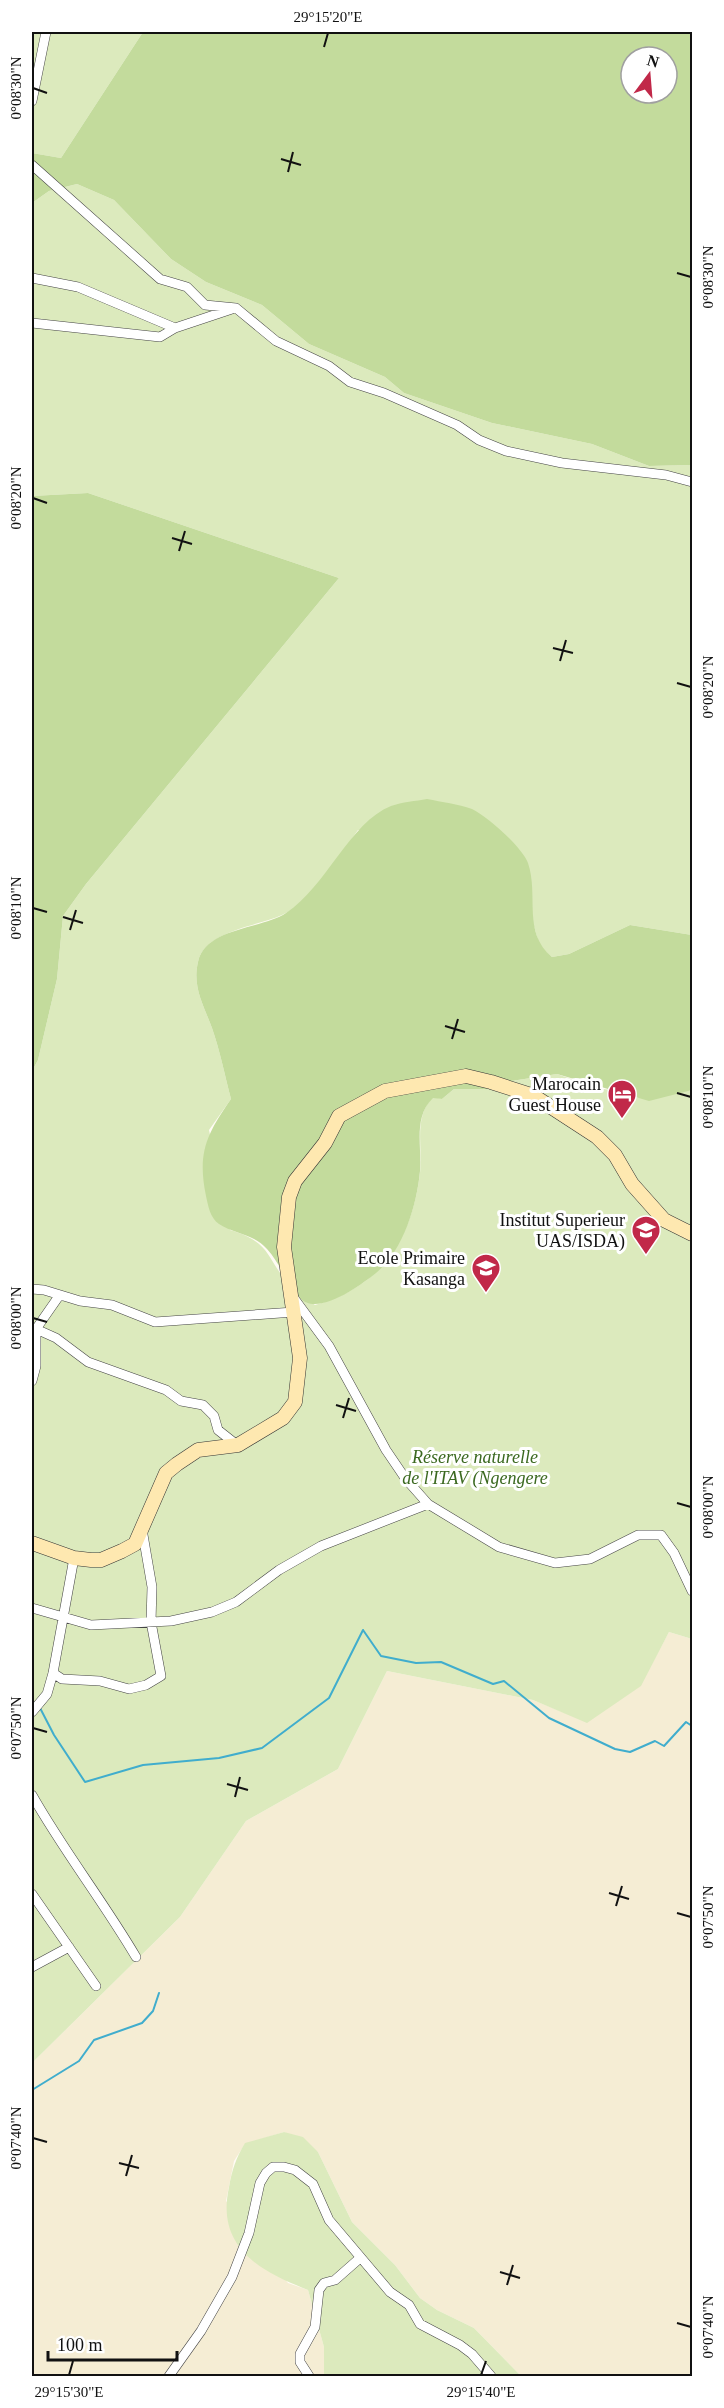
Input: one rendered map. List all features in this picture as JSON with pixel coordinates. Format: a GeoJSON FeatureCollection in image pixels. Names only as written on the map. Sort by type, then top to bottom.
{"type":"FeatureCollection","features":[{"type":"Feature","properties":{"kind":"street"},"geometry":{"type":"LineString","coordinates":[[32,101],[46,32]]}},
{"type":"Feature","properties":{"kind":"street"},"geometry":{"type":"LineString","coordinates":[[32,165],[160,279],[187,286],[205,305],[236,308],[276,340],[329,366],[350,382],[384,393],[457,425],[479,440],[506,452],[562,463],[666,475],[693,482]]}},
{"type":"Feature","properties":{"kind":"street"},"geometry":{"type":"LineString","coordinates":[[32,278],[78,287],[175,328]]}},
{"type":"Feature","properties":{"kind":"street"},"geometry":{"type":"LineString","coordinates":[[32,323],[160,337],[175,328],[236,308]]}},
{"type":"Feature","properties":{"kind":"street"},"geometry":{"type":"LineString","coordinates":[[32,1543],[74,1558],[101,1560],[122,1551],[135,1544],[166,1473],[198,1450],[238,1445],[282,1418],[295,1402],[300,1358],[284,1247],[289,1197],[295,1181],[325,1143],[339,1116],[346,1110],[385,1092],[436,1080],[466,1077],[491,1082],[534,1096],[597,1137],[615,1155],[632,1184],[664,1220],[693,1234]]}},
{"type":"Feature","properties":{"kind":"street"},"geometry":{"type":"LineString","coordinates":[[32,1289],[112,1305],[155,1322],[294,1312]]}},
{"type":"Feature","properties":{"kind":"street"},"geometry":{"type":"LineString","coordinates":[[32,1381],[36,1365],[36,1329],[59,1296]]}},
{"type":"Feature","properties":{"kind":"street"},"geometry":{"type":"LineString","coordinates":[[292,1296],[329,1346],[386,1450],[405,1478],[428,1504],[499,1547],[555,1563],[590,1559],[638,1535],[661,1534],[670,1545],[693,1591]]}},
{"type":"Feature","properties":{"kind":"street"},"geometry":{"type":"LineString","coordinates":[[36,1329],[56,1338],[88,1362],[166,1390],[182,1401],[203,1405],[214,1416],[218,1430],[238,1445]]}},
{"type":"Feature","properties":{"kind":"street"},"geometry":{"type":"LineString","coordinates":[[32,1608],[91,1625],[188,1618],[236,1602],[279,1570],[321,1546],[428,1504]]}},
{"type":"Feature","properties":{"kind":"street"},"geometry":{"type":"LineString","coordinates":[[53,1672],[63,1679],[100,1681],[129,1689],[146,1685],[161,1676],[151,1622],[152,1587],[141,1527]]}},
{"type":"Feature","properties":{"kind":"street"},"geometry":{"type":"LineString","coordinates":[[32,1712],[47,1694],[53,1672],[74,1558]]}},
{"type":"Feature","properties":{"kind":"street"},"geometry":{"type":"LineString","coordinates":[[32,1795],[45,1818],[105,1905],[136,1957]]}},
{"type":"Feature","properties":{"kind":"street"},"geometry":{"type":"LineString","coordinates":[[32,1894],[96,1986]]}},
{"type":"Feature","properties":{"kind":"street"},"geometry":{"type":"LineString","coordinates":[[32,1967],[69,1947]]}},
{"type":"Feature","properties":{"kind":"street"},"geometry":{"type":"LineString","coordinates":[[169,2376],[201,2331],[228,2284],[249,2233],[260,2183],[273,2167],[295,2170],[313,2184],[329,2220],[390,2292],[409,2305],[420,2324],[466,2349],[491,2376]]}},
{"type":"Feature","properties":{"kind":"street"},"geometry":{"type":"LineString","coordinates":[[309,2376],[300,2362],[300,2354],[315,2327],[319,2290],[324,2283],[335,2280],[360,2258]]}},
{"type":"Feature","properties":{"kind":"shaded area"},"geometry":{"type":"Polygon","coordinates":[[[669,1632],[692,1639],[692,2376],[521,2376],[474,2328],[437,2310],[420,2298],[395,2265],[352,2222],[318,2152],[284,2132],[245,2144],[234,2161],[226,2201],[288,2283],[308,2290],[324,2347],[324,2376],[32,2376],[32,2063],[180,1917],[246,1821],[338,1769],[387,1671],[533,1700],[587,1722],[640,1686],[669,1632]]]}},
{"type":"Feature","properties":{"kind":"green space"},"geometry":{"type":"Polygon","coordinates":[[[32,32],[143,32],[61,158],[32,153],[32,32]]]}},
{"type":"Feature","properties":{"kind":"green space"},"geometry":{"type":"Polygon","coordinates":[[[143,32],[692,32],[692,465],[649,466],[592,444],[492,423],[404,393],[385,377],[309,344],[262,305],[206,282],[171,259],[114,200],[77,184],[49,191],[32,203],[32,153],[61,158],[143,32]]]}},
{"type":"Feature","properties":{"kind":"green space","name":"Réserve naturelle de l'ITAV (Ngengere"},"geometry":{"type":"Polygon","coordinates":[[[77,184],[114,200],[171,259],[206,282],[262,305],[309,344],[385,377],[404,393],[492,423],[592,444],[649,466],[692,465],[692,935],[630,925],[569,954],[552,957],[540,947],[533,923],[527,862],[358,830],[324,877],[293,909],[272,919],[233,931],[210,943],[202,952],[198,962],[197,980],[200,996],[218,1046],[231,1099],[209,1130],[230,1230],[244,1235],[262,1247],[292,1287],[315,1305],[338,1297],[375,1273],[401,1239],[416,1197],[421,1163],[420,1133],[423,1114],[433,1097],[442,1099],[454,1089],[487,1089],[504,1082],[557,1074],[597,1088],[623,1092],[634,1098],[692,1090],[692,1639],[669,1632],[641,1686],[587,1723],[533,1700],[387,1671],[338,1769],[246,1821],[180,1917],[32,2063],[32,1071],[38,1060],[57,979],[63,916],[86,884],[339,578],[88,493],[32,496],[32,203],[49,191],[77,184]]]}},
{"type":"Feature","properties":{"kind":"green space"},"geometry":{"type":"Polygon","coordinates":[[[88,493],[339,578],[86,884],[63,916],[57,979],[38,1060],[32,1071],[32,496],[88,493]]]}},
{"type":"Feature","properties":{"kind":"green space"},"geometry":{"type":"Polygon","coordinates":[[[427,799],[472,809],[495,825],[519,849],[528,863],[531,875],[534,925],[537,936],[552,957],[569,954],[630,925],[692,935],[692,1090],[649,1101],[557,1074],[504,1082],[487,1089],[454,1089],[442,1099],[433,1098],[423,1114],[421,1123],[420,1171],[416,1198],[407,1226],[394,1253],[376,1273],[349,1292],[327,1302],[307,1303],[295,1292],[276,1260],[262,1244],[219,1224],[213,1218],[209,1207],[203,1167],[206,1144],[210,1133],[231,1099],[215,1037],[198,988],[198,962],[203,951],[211,942],[236,930],[276,918],[300,902],[314,888],[350,840],[376,814],[391,806],[427,799]]]}},
{"type":"Feature","properties":{"kind":"green space"},"geometry":{"type":"Polygon","coordinates":[[[284,2132],[303,2137],[318,2152],[352,2222],[395,2265],[420,2298],[437,2310],[474,2328],[521,2376],[324,2376],[324,2347],[308,2290],[258,2265],[235,2241],[229,2225],[227,2208],[230,2181],[245,2143],[284,2132]]]}},
{"type":"Feature","properties":{"kind":"waterway"},"geometry":{"type":"LineString","coordinates":[[363,1630],[381,1656],[416,1663],[441,1662],[493,1684],[504,1681],[549,1718],[615,1749],[630,1752],[655,1741],[664,1746],[686,1722],[692,1726]]}},
{"type":"Feature","properties":{"kind":"waterway"},"geometry":{"type":"LineString","coordinates":[[39,1706],[54,1735],[85,1782],[143,1765],[219,1758],[262,1748],[329,1698],[363,1630]]}},
{"type":"Feature","properties":{"kind":"waterway"},"geometry":{"type":"LineString","coordinates":[[32,2090],[79,2061],[94,2040],[142,2023],[153,2011],[159,1993]]}},
{"type":"Feature","properties":{"kind":"place","name":"Marocain Guest House"},"geometry":{"type":"Point","coordinates":[622,1120]}},
{"type":"Feature","properties":{"kind":"place","name":"Institut Superieur UAS/ISDA)"},"geometry":{"type":"Point","coordinates":[646,1256]}},
{"type":"Feature","properties":{"kind":"place","name":"Ecole Primaire Kasanga"},"geometry":{"type":"Point","coordinates":[486,1294]}}]}
